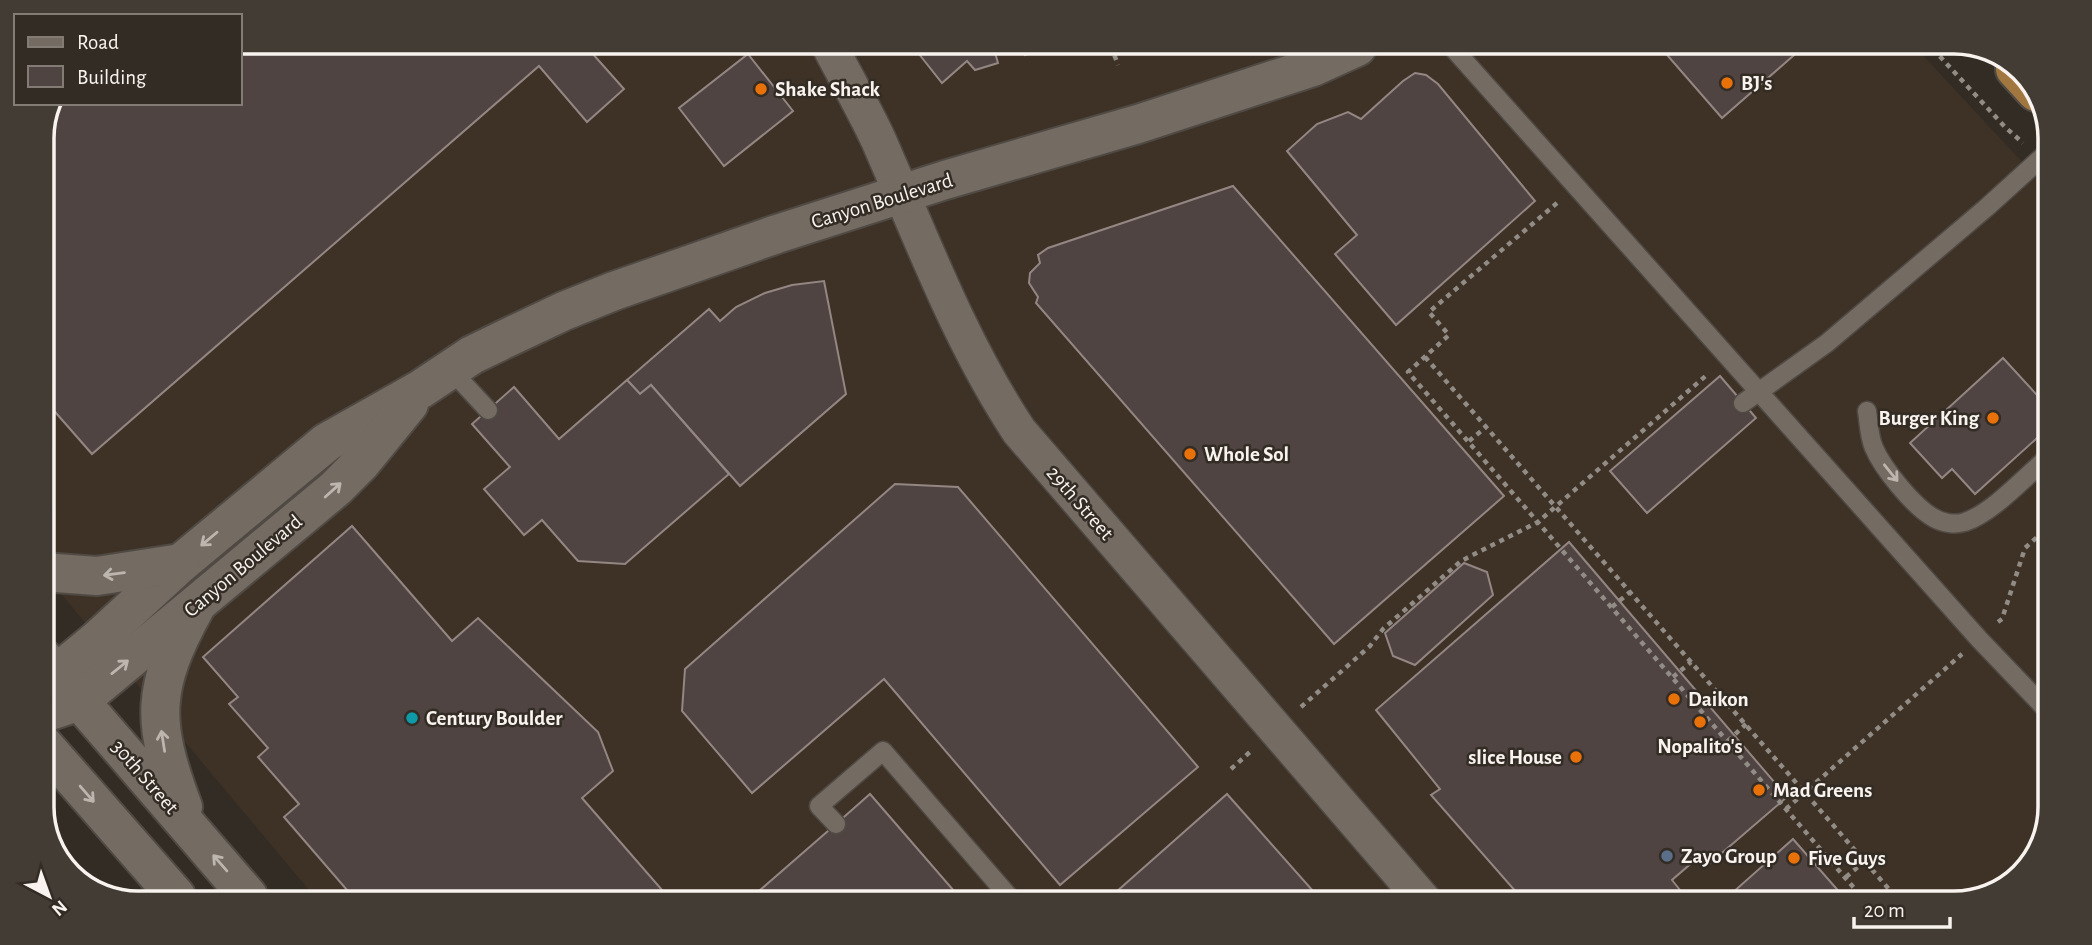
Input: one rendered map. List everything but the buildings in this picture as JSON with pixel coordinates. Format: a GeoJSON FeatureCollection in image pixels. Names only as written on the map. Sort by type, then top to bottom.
{"type":"FeatureCollection","features":[{"type":"Feature","properties":{"kind":"street","name":"29th Street"},"geometry":{"type":"LineString","coordinates":[[834,54],[877,138],[949,306],[997,398],[1019,431],[1415,891]]}},
{"type":"Feature","properties":{"kind":"street","name":"Canyon Boulevard"},"geometry":{"type":"LineString","coordinates":[[55,681],[181,563],[327,442],[509,337],[614,291],[777,234],[900,194],[1151,120],[1313,67],[1342,54]]}},
{"type":"Feature","properties":{"kind":"street","name":"Canyon Boulevard"},"geometry":{"type":"LineString","coordinates":[[55,681],[195,608],[336,488],[435,379]]}},
{"type":"Feature","properties":{"kind":"street"},"geometry":{"type":"LineString","coordinates":[[54,573],[97,576],[181,563]]}},
{"type":"Feature","properties":{"kind":"street"},"geometry":{"type":"LineString","coordinates":[[191,829],[169,770],[161,736],[160,697],[164,673],[175,644],[195,608]]}},
{"type":"Feature","properties":{"kind":"street","name":"30th Street"},"geometry":{"type":"LineString","coordinates":[[55,681],[191,829],[244,891]]}},
{"type":"Feature","properties":{"kind":"street"},"geometry":{"type":"LineString","coordinates":[[54,757],[172,891]]}},
{"type":"Feature","properties":{"kind":"lane"},"geometry":{"type":"LineString","coordinates":[[1458,54],[1979,639],[2038,701]]}},
{"type":"Feature","properties":{"kind":"lane"},"geometry":{"type":"LineString","coordinates":[[1743,403],[1827,343],[2038,160]]}},
{"type":"Feature","properties":{"kind":"lane"},"geometry":{"type":"LineString","coordinates":[[435,379],[488,410]]}},
{"type":"Feature","properties":{"kind":"lane"},"geometry":{"type":"LineString","coordinates":[[1867,411],[1873,445],[1888,471],[1922,510],[1934,519],[1947,523],[1964,522],[1979,514],[2038,466]]}},
{"type":"Feature","properties":{"kind":"lane"},"geometry":{"type":"LineString","coordinates":[[836,824],[820,806],[883,751],[1004,891]]}},
{"type":"Feature","properties":{"kind":"path"},"geometry":{"type":"LineString","coordinates":[[1114,54],[1118,65]]}},
{"type":"Feature","properties":{"kind":"path"},"geometry":{"type":"LineString","coordinates":[[1938,54],[2005,128],[2038,149]]}},
{"type":"Feature","properties":{"kind":"path"},"geometry":{"type":"LineString","coordinates":[[1576,186],[1429,312],[1449,335],[1408,372],[1857,891]]}},
{"type":"Feature","properties":{"kind":"path"},"geometry":{"type":"LineString","coordinates":[[1300,707],[1461,561],[1538,522],[1728,356]]}},
{"type":"Feature","properties":{"kind":"path"},"geometry":{"type":"LineString","coordinates":[[1424,357],[1891,891]]}},
{"type":"Feature","properties":{"kind":"path"},"geometry":{"type":"LineString","coordinates":[[1469,441],[1486,427]]}},
{"type":"Feature","properties":{"kind":"path"},"geometry":{"type":"LineString","coordinates":[[1786,808],[2001,619],[2025,548],[2038,537]]}},
{"type":"Feature","properties":{"kind":"path"},"geometry":{"type":"LineString","coordinates":[[1612,607],[1630,592]]}},
{"type":"Feature","properties":{"kind":"path"},"geometry":{"type":"LineString","coordinates":[[1674,677],[1692,662]]}},
{"type":"Feature","properties":{"kind":"path"},"geometry":{"type":"LineString","coordinates":[[1728,741],[1746,724]]}},
{"type":"Feature","properties":{"kind":"path"},"geometry":{"type":"LineString","coordinates":[[1230,769],[1255,748]]}},
{"type":"Feature","properties":{"kind":"path"},"geometry":{"type":"LineString","coordinates":[[1846,877],[1865,860]]}},
{"type":"Feature","properties":{"kind":"shaded area"},"geometry":{"type":"Polygon","coordinates":[[[242,54],[1922,54],[2038,179],[2038,807],[2031,839],[2024,854],[2001,877],[1976,888],[1954,891],[310,891],[54,585],[54,130],[242,105],[242,54]]]}},
{"type":"Feature","properties":{"kind":"place","name":"BJ's"},"geometry":{"type":"Point","coordinates":[1727,83]}},
{"type":"Feature","properties":{"kind":"place","name":"Shake Shack"},"geometry":{"type":"Point","coordinates":[761,89]}},
{"type":"Feature","properties":{"kind":"place","name":"Burger King"},"geometry":{"type":"Point","coordinates":[1993,418]}},
{"type":"Feature","properties":{"kind":"place","name":"Whole Sol"},"geometry":{"type":"Point","coordinates":[1190,454]}},
{"type":"Feature","properties":{"kind":"place","name":"Daikon"},"geometry":{"type":"Point","coordinates":[1674,699]}},
{"type":"Feature","properties":{"kind":"place","name":"Century Boulder"},"geometry":{"type":"Point","coordinates":[412,718]}},
{"type":"Feature","properties":{"kind":"place","name":"Nopalito's"},"geometry":{"type":"Point","coordinates":[1700,722]}},
{"type":"Feature","properties":{"kind":"place","name":"slice House"},"geometry":{"type":"Point","coordinates":[1576,757]}},
{"type":"Feature","properties":{"kind":"place","name":"Mad Greens"},"geometry":{"type":"Point","coordinates":[1759,790]}},
{"type":"Feature","properties":{"kind":"place","name":"Zayo Group"},"geometry":{"type":"Point","coordinates":[1667,856]}},
{"type":"Feature","properties":{"kind":"place","name":"Five Guys"},"geometry":{"type":"Point","coordinates":[1794,858]}}]}
